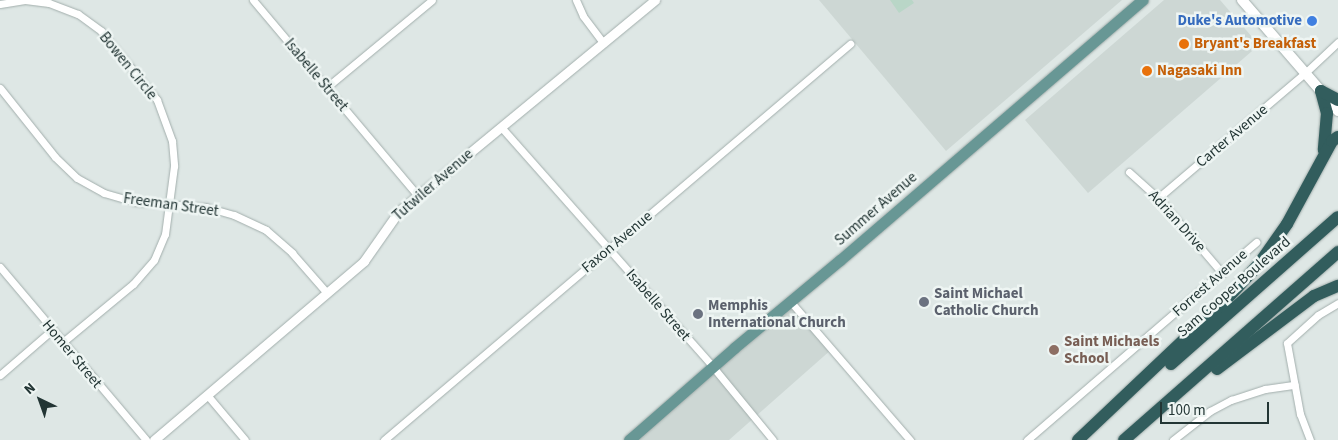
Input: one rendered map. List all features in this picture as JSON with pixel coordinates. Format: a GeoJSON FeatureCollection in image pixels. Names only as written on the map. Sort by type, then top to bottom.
{"type":"FeatureCollection","features":[{"type":"Feature","properties":{"kind":"highway"},"geometry":{"type":"LineString","coordinates":[[1321,91],[1338,100]]}},
{"type":"Feature","properties":{"kind":"highway"},"geometry":{"type":"LineString","coordinates":[[1321,91],[1327,112],[1326,136],[1322,159]]}},
{"type":"Feature","properties":{"kind":"highway"},"geometry":{"type":"LineString","coordinates":[[1078,440],[1222,304],[1259,264],[1287,224],[1332,141],[1338,137]]}},
{"type":"Feature","properties":{"kind":"highway","name":"Sam Cooper Boulevard"},"geometry":{"type":"LineString","coordinates":[[1084,440],[1338,217]]}},
{"type":"Feature","properties":{"kind":"highway"},"geometry":{"type":"LineString","coordinates":[[1124,440],[1338,252]]}},
{"type":"Feature","properties":{"kind":"highway"},"geometry":{"type":"LineString","coordinates":[[1179,392],[1211,374],[1314,296],[1338,286]]}},
{"type":"Feature","properties":{"kind":"main road","name":"Summer Avenue"},"geometry":{"type":"LineString","coordinates":[[631,440],[712,367],[1142,0]]}},
{"type":"Feature","properties":{"kind":"main road"},"geometry":{"type":"LineString","coordinates":[[1242,0],[1338,111]]}},
{"type":"Feature","properties":{"kind":"street","name":"Bowen Circle"},"geometry":{"type":"LineString","coordinates":[[0,4],[25,0],[49,1],[78,14],[100,31],[157,100],[172,141],[174,166],[165,234],[154,260],[133,284],[63,342]]}},
{"type":"Feature","properties":{"kind":"street","name":"Isabelle Street"},"geometry":{"type":"LineString","coordinates":[[253,0],[418,196]]}},
{"type":"Feature","properties":{"kind":"street"},"geometry":{"type":"LineString","coordinates":[[327,87],[432,0]]}},
{"type":"Feature","properties":{"kind":"street"},"geometry":{"type":"LineString","coordinates":[[576,0],[583,16],[603,43]]}},
{"type":"Feature","properties":{"kind":"street","name":"Tutwiler Avenue"},"geometry":{"type":"LineString","coordinates":[[154,440],[208,396],[370,254],[389,222],[418,196],[655,0]]}},
{"type":"Feature","properties":{"kind":"street","name":"Carter Avenue"},"geometry":{"type":"LineString","coordinates":[[1158,198],[1305,74],[1338,42]]}},
{"type":"Feature","properties":{"kind":"street","name":"Faxon Avenue"},"geometry":{"type":"LineString","coordinates":[[384,440],[850,44]]}},
{"type":"Feature","properties":{"kind":"street","name":"Freeman Street"},"geometry":{"type":"LineString","coordinates":[[0,88],[55,156],[78,178],[104,193],[135,202],[169,206],[206,207],[234,215],[266,230],[292,253],[327,293]]}},
{"type":"Feature","properties":{"kind":"street","name":"Isabelle Street"},"geometry":{"type":"LineString","coordinates":[[501,127],[712,367],[773,440]]}},
{"type":"Feature","properties":{"kind":"street","name":"Adrian Drive"},"geometry":{"type":"LineString","coordinates":[[1129,172],[1158,198],[1222,273]]}},
{"type":"Feature","properties":{"kind":"street","name":"Forrest Avenue"},"geometry":{"type":"LineString","coordinates":[[1027,440],[1256,242]]}},
{"type":"Feature","properties":{"kind":"street","name":"Homer Street"},"geometry":{"type":"LineString","coordinates":[[0,266],[146,440]]}},
{"type":"Feature","properties":{"kind":"street"},"geometry":{"type":"LineString","coordinates":[[790,301],[910,440]]}},
{"type":"Feature","properties":{"kind":"street"},"geometry":{"type":"LineString","coordinates":[[1310,440],[1300,414],[1288,343],[1318,315],[1338,303]]}},
{"type":"Feature","properties":{"kind":"street"},"geometry":{"type":"LineString","coordinates":[[0,375],[52,330]]}},
{"type":"Feature","properties":{"kind":"street"},"geometry":{"type":"LineString","coordinates":[[1175,439],[1210,411],[1231,400],[1266,389],[1295,385]]}},
{"type":"Feature","properties":{"kind":"street"},"geometry":{"type":"LineString","coordinates":[[208,396],[245,440]]}},
{"type":"Feature","properties":{"kind":"shaded area"},"geometry":{"type":"Polygon","coordinates":[[[819,0],[1122,0],[946,151],[819,0]]]}},
{"type":"Feature","properties":{"kind":"shaded area"},"geometry":{"type":"Polygon","coordinates":[[[1164,0],[1220,0],[1259,45],[1088,193],[1025,120],[1164,0]]]}},
{"type":"Feature","properties":{"kind":"shaded area"},"geometry":{"type":"Polygon","coordinates":[[[790,301],[832,349],[729,440],[629,440],[790,301]]]}},
{"type":"Feature","properties":{"kind":"green space"},"geometry":{"type":"Polygon","coordinates":[[[890,0],[912,0],[914,3],[899,13],[890,0]]]}},
{"type":"Feature","properties":{"kind":"place","name":"Duke's Automotive"},"geometry":{"type":"Point","coordinates":[1312,21]}},
{"type":"Feature","properties":{"kind":"place","name":"Bryant's Breakfast"},"geometry":{"type":"Point","coordinates":[1184,44]}},
{"type":"Feature","properties":{"kind":"place","name":"Nagasaki Inn"},"geometry":{"type":"Point","coordinates":[1147,71]}},
{"type":"Feature","properties":{"kind":"place","name":"Saint Michael Catholic Church"},"geometry":{"type":"Point","coordinates":[924,302]}},
{"type":"Feature","properties":{"kind":"place","name":"Memphis International Church"},"geometry":{"type":"Point","coordinates":[698,314]}},
{"type":"Feature","properties":{"kind":"place","name":"Saint Michaels School"},"geometry":{"type":"Point","coordinates":[1054,350]}}]}
